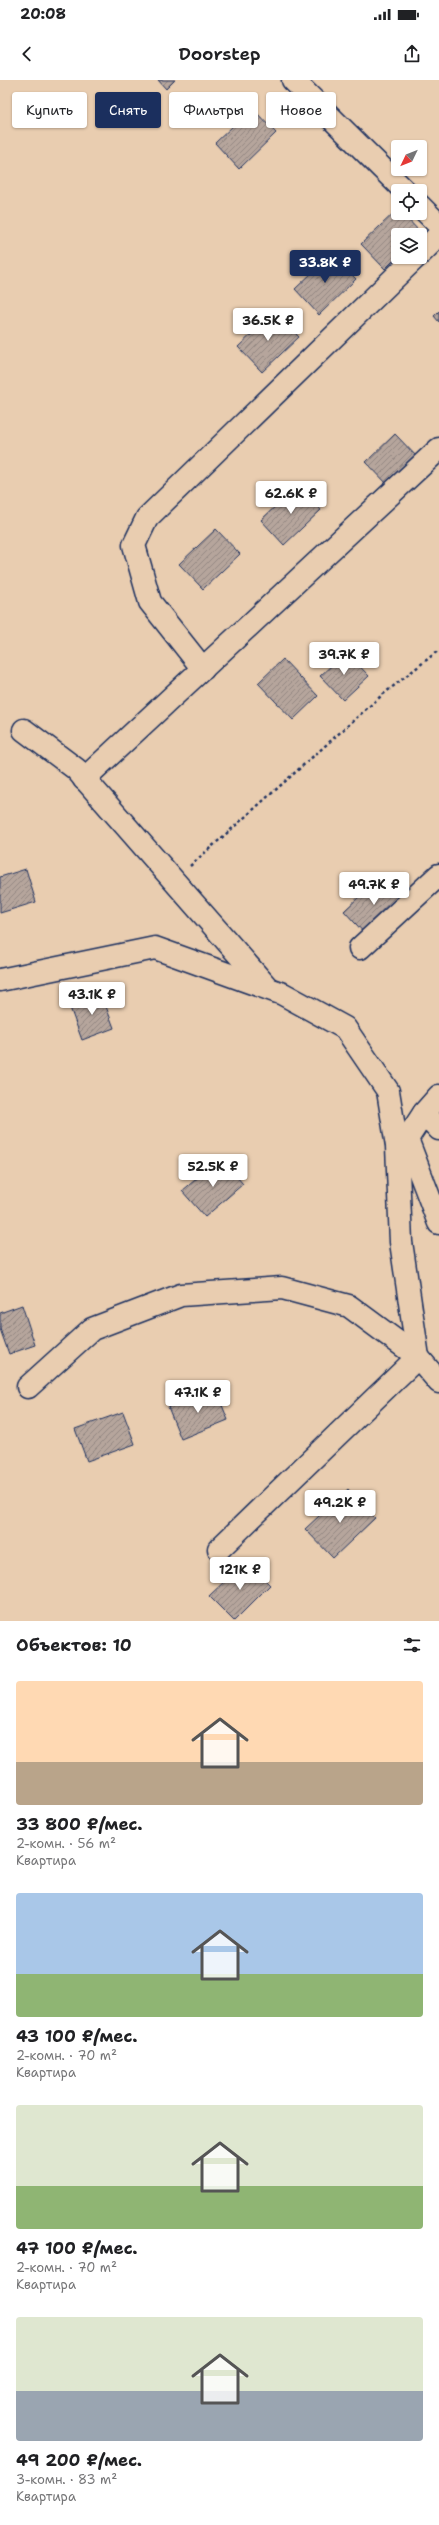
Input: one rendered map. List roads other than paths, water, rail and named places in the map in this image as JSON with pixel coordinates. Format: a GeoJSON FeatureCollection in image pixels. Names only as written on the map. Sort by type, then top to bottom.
{"type":"FeatureCollection","features":[{"type":"Feature","properties":{"kind":"lane"},"geometry":{"type":"LineString","coordinates":[[293,80],[398,184]]}},
{"type":"Feature","properties":{"kind":"lane"},"geometry":{"type":"LineString","coordinates":[[427,213],[439,225]]}},
{"type":"Feature","properties":{"kind":"lane"},"geometry":{"type":"LineString","coordinates":[[427,247],[439,235]]}},
{"type":"Feature","properties":{"kind":"lane"},"geometry":{"type":"LineString","coordinates":[[202,669],[150,602],[134,546],[147,518],[409,264]]}},
{"type":"Feature","properties":{"kind":"lane"},"geometry":{"type":"LineString","coordinates":[[84,779],[439,449]]}},
{"type":"Feature","properties":{"kind":"lane"},"geometry":{"type":"LineString","coordinates":[[24,730],[76,769],[173,882],[268,989]]}},
{"type":"Feature","properties":{"kind":"lane"},"geometry":{"type":"LineString","coordinates":[[360,948],[439,875]]}},
{"type":"Feature","properties":{"kind":"lane"},"geometry":{"type":"LineString","coordinates":[[0,980],[155,948],[283,994],[345,1028],[388,1091],[402,1142],[439,1223]]}},
{"type":"Feature","properties":{"kind":"lane"},"geometry":{"type":"LineString","coordinates":[[418,1357],[401,1242],[402,1142],[439,1096]]}},
{"type":"Feature","properties":{"kind":"lane"},"geometry":{"type":"LineString","coordinates":[[424,1113],[439,1129]]}},
{"type":"Feature","properties":{"kind":"lane"},"geometry":{"type":"LineString","coordinates":[[28,1387],[92,1329],[181,1295],[282,1288],[349,1306],[418,1357],[439,1382]]}},
{"type":"Feature","properties":{"kind":"lane"},"geometry":{"type":"LineString","coordinates":[[218,1549],[418,1357]]}}]}
